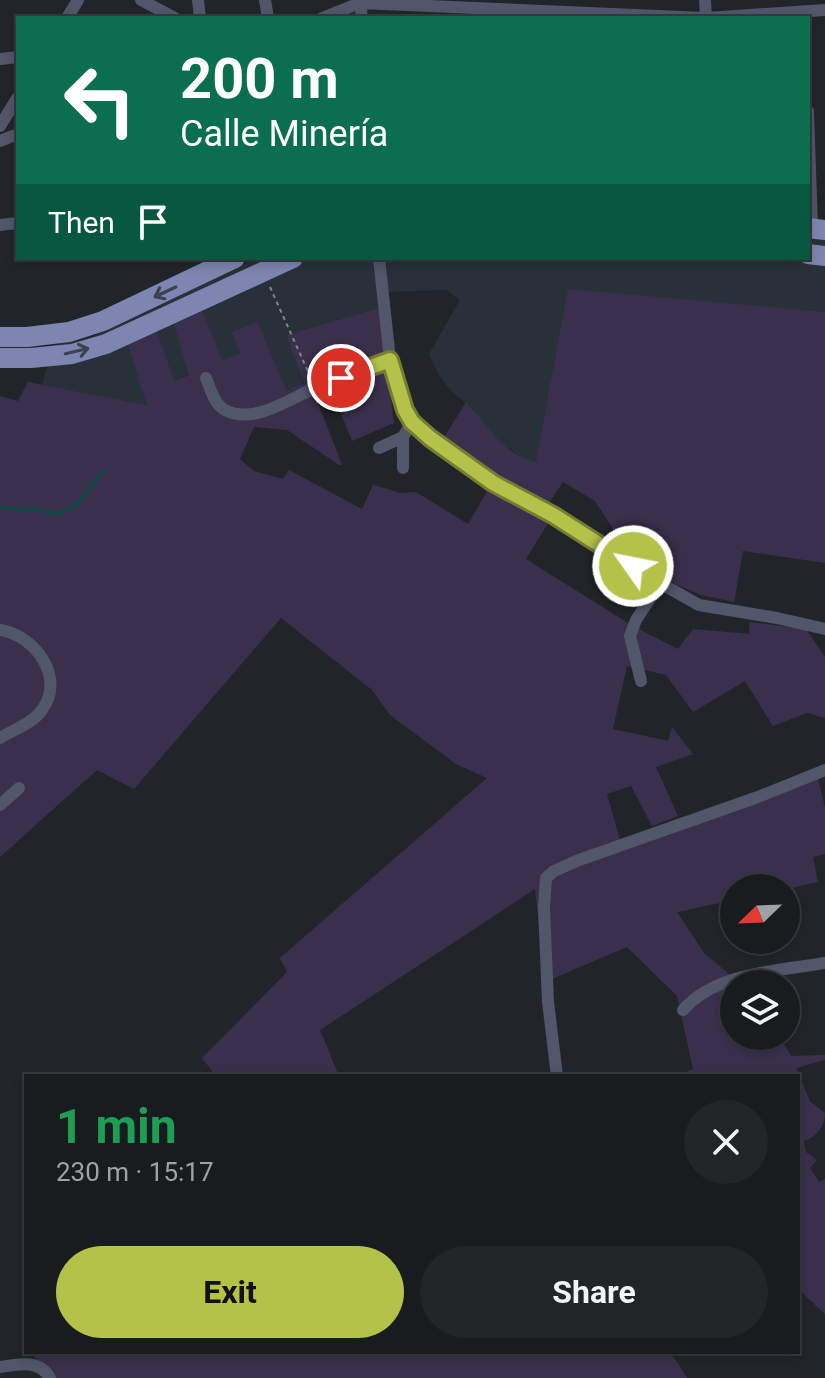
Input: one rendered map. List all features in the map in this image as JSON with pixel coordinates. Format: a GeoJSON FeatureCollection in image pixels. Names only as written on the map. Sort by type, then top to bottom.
{"type":"FeatureCollection","features":[{"type":"Feature","properties":{"kind":"main road"},"geometry":{"type":"LineString","coordinates":[[0,337],[69,332],[91,325],[230,260]]}},
{"type":"Feature","properties":{"kind":"main road"},"geometry":{"type":"LineString","coordinates":[[0,358],[72,354],[106,344],[289,260]]}},
{"type":"Feature","properties":{"kind":"street"},"geometry":{"type":"LineString","coordinates":[[141,0],[171,16]]}},
{"type":"Feature","properties":{"kind":"street"},"geometry":{"type":"LineString","coordinates":[[326,16],[360,1],[636,16]]}},
{"type":"Feature","properties":{"kind":"street"},"geometry":{"type":"LineString","coordinates":[[728,16],[825,10]]}},
{"type":"Feature","properties":{"kind":"street"},"geometry":{"type":"LineString","coordinates":[[0,126],[16,100]]}},
{"type":"Feature","properties":{"kind":"street"},"geometry":{"type":"LineString","coordinates":[[810,145],[815,229]]}},
{"type":"Feature","properties":{"kind":"street"},"geometry":{"type":"LineString","coordinates":[[379,260],[390,360],[398,391],[412,422],[493,483],[553,515],[699,605],[825,629]]}},
{"type":"Feature","properties":{"kind":"street"},"geometry":{"type":"LineString","coordinates":[[206,378],[215,400],[225,410],[238,414],[276,407],[390,360]]}},
{"type":"Feature","properties":{"kind":"street"},"geometry":{"type":"LineString","coordinates":[[403,468],[403,437],[412,422]]}},
{"type":"Feature","properties":{"kind":"street"},"geometry":{"type":"LineString","coordinates":[[379,448],[403,437]]}},
{"type":"Feature","properties":{"kind":"street"},"geometry":{"type":"LineString","coordinates":[[641,681],[630,636],[636,620],[660,583]]}},
{"type":"Feature","properties":{"kind":"street"},"geometry":{"type":"LineString","coordinates":[[0,630],[22,638],[37,650],[48,670],[50,693],[44,709],[35,718],[0,738]]}},
{"type":"Feature","properties":{"kind":"street"},"geometry":{"type":"LineString","coordinates":[[557,1074],[548,1002],[544,907],[546,878],[579,860],[825,770]]}},
{"type":"Feature","properties":{"kind":"street"},"geometry":{"type":"LineString","coordinates":[[0,805],[19,788]]}},
{"type":"Feature","properties":{"kind":"street"},"geometry":{"type":"LineString","coordinates":[[683,1010],[692,999],[724,984],[752,975],[825,963]]}},
{"type":"Feature","properties":{"kind":"street"},"geometry":{"type":"LineString","coordinates":[[0,1367],[34,1364],[43,1367],[50,1378]]}},
{"type":"Feature","properties":{"kind":"path"},"geometry":{"type":"LineString","coordinates":[[264,272],[316,388]]}},
{"type":"Feature","properties":{"kind":"shaded area"},"geometry":{"type":"Polygon","coordinates":[[[810,238],[825,239],[825,312],[699,302],[536,463],[526,460],[492,437],[472,408],[452,392],[439,375],[429,354],[460,300],[447,290],[386,292],[379,308],[286,335],[304,384],[285,391],[258,322],[240,353],[174,381],[148,405],[42,385],[47,367],[46,347],[92,337],[253,260],[810,260],[810,238]]]}},
{"type":"Feature","properties":{"kind":"shaded area"},"geometry":{"type":"Polygon","coordinates":[[[568,289],[825,312],[825,563],[743,551],[734,602],[701,595],[675,584],[624,546],[595,501],[563,482],[545,509],[553,515],[526,559],[631,625],[678,649],[693,629],[750,634],[749,622],[806,629],[825,657],[825,718],[807,713],[773,726],[745,681],[693,712],[666,675],[627,666],[613,729],[668,741],[672,727],[693,754],[656,767],[678,816],[652,826],[631,786],[607,794],[622,847],[817,775],[825,807],[825,854],[813,857],[818,882],[800,886],[800,874],[720,874],[720,903],[677,912],[704,953],[724,970],[720,970],[720,1050],[787,1050],[791,1056],[825,1055],[825,1060],[796,1068],[799,1074],[681,1074],[693,1069],[677,996],[627,947],[545,982],[535,889],[320,1030],[338,1074],[214,1074],[202,1058],[287,972],[280,958],[487,778],[456,764],[390,715],[372,690],[281,618],[134,789],[97,770],[0,857],[0,396],[18,401],[28,382],[147,405],[128,345],[157,332],[174,381],[189,375],[174,324],[202,311],[222,360],[240,353],[232,332],[258,322],[286,391],[304,383],[286,335],[379,308],[394,423],[352,441],[331,389],[316,398],[342,465],[287,430],[254,427],[240,459],[254,471],[283,479],[289,470],[362,509],[373,485],[401,493],[416,492],[468,524],[492,483],[440,444],[466,402],[496,438],[524,458],[536,462],[568,289]]]}},
{"type":"Feature","properties":{"kind":"shaded area"},"geometry":{"type":"Polygon","coordinates":[[[800,1077],[810,1101],[825,1113],[819,1130],[804,1141],[806,1152],[817,1160],[810,1168],[819,1182],[825,1179],[825,1314],[800,1291],[800,1077]]]}},
{"type":"Feature","properties":{"kind":"shaded area"},"geometry":{"type":"Polygon","coordinates":[[[33,1354],[672,1354],[687,1378],[46,1378],[33,1354]]]}},
{"type":"Feature","properties":{"kind":"waterway"},"geometry":{"type":"LineString","coordinates":[[0,507],[61,513],[78,504],[102,472]]}},
{"type":"Feature","properties":{"kind":"route"},"geometry":{"type":"LineString","coordinates":[[341,378],[390,360],[405,410],[412,422],[430,438],[493,483],[553,515],[633,566]]}}]}
